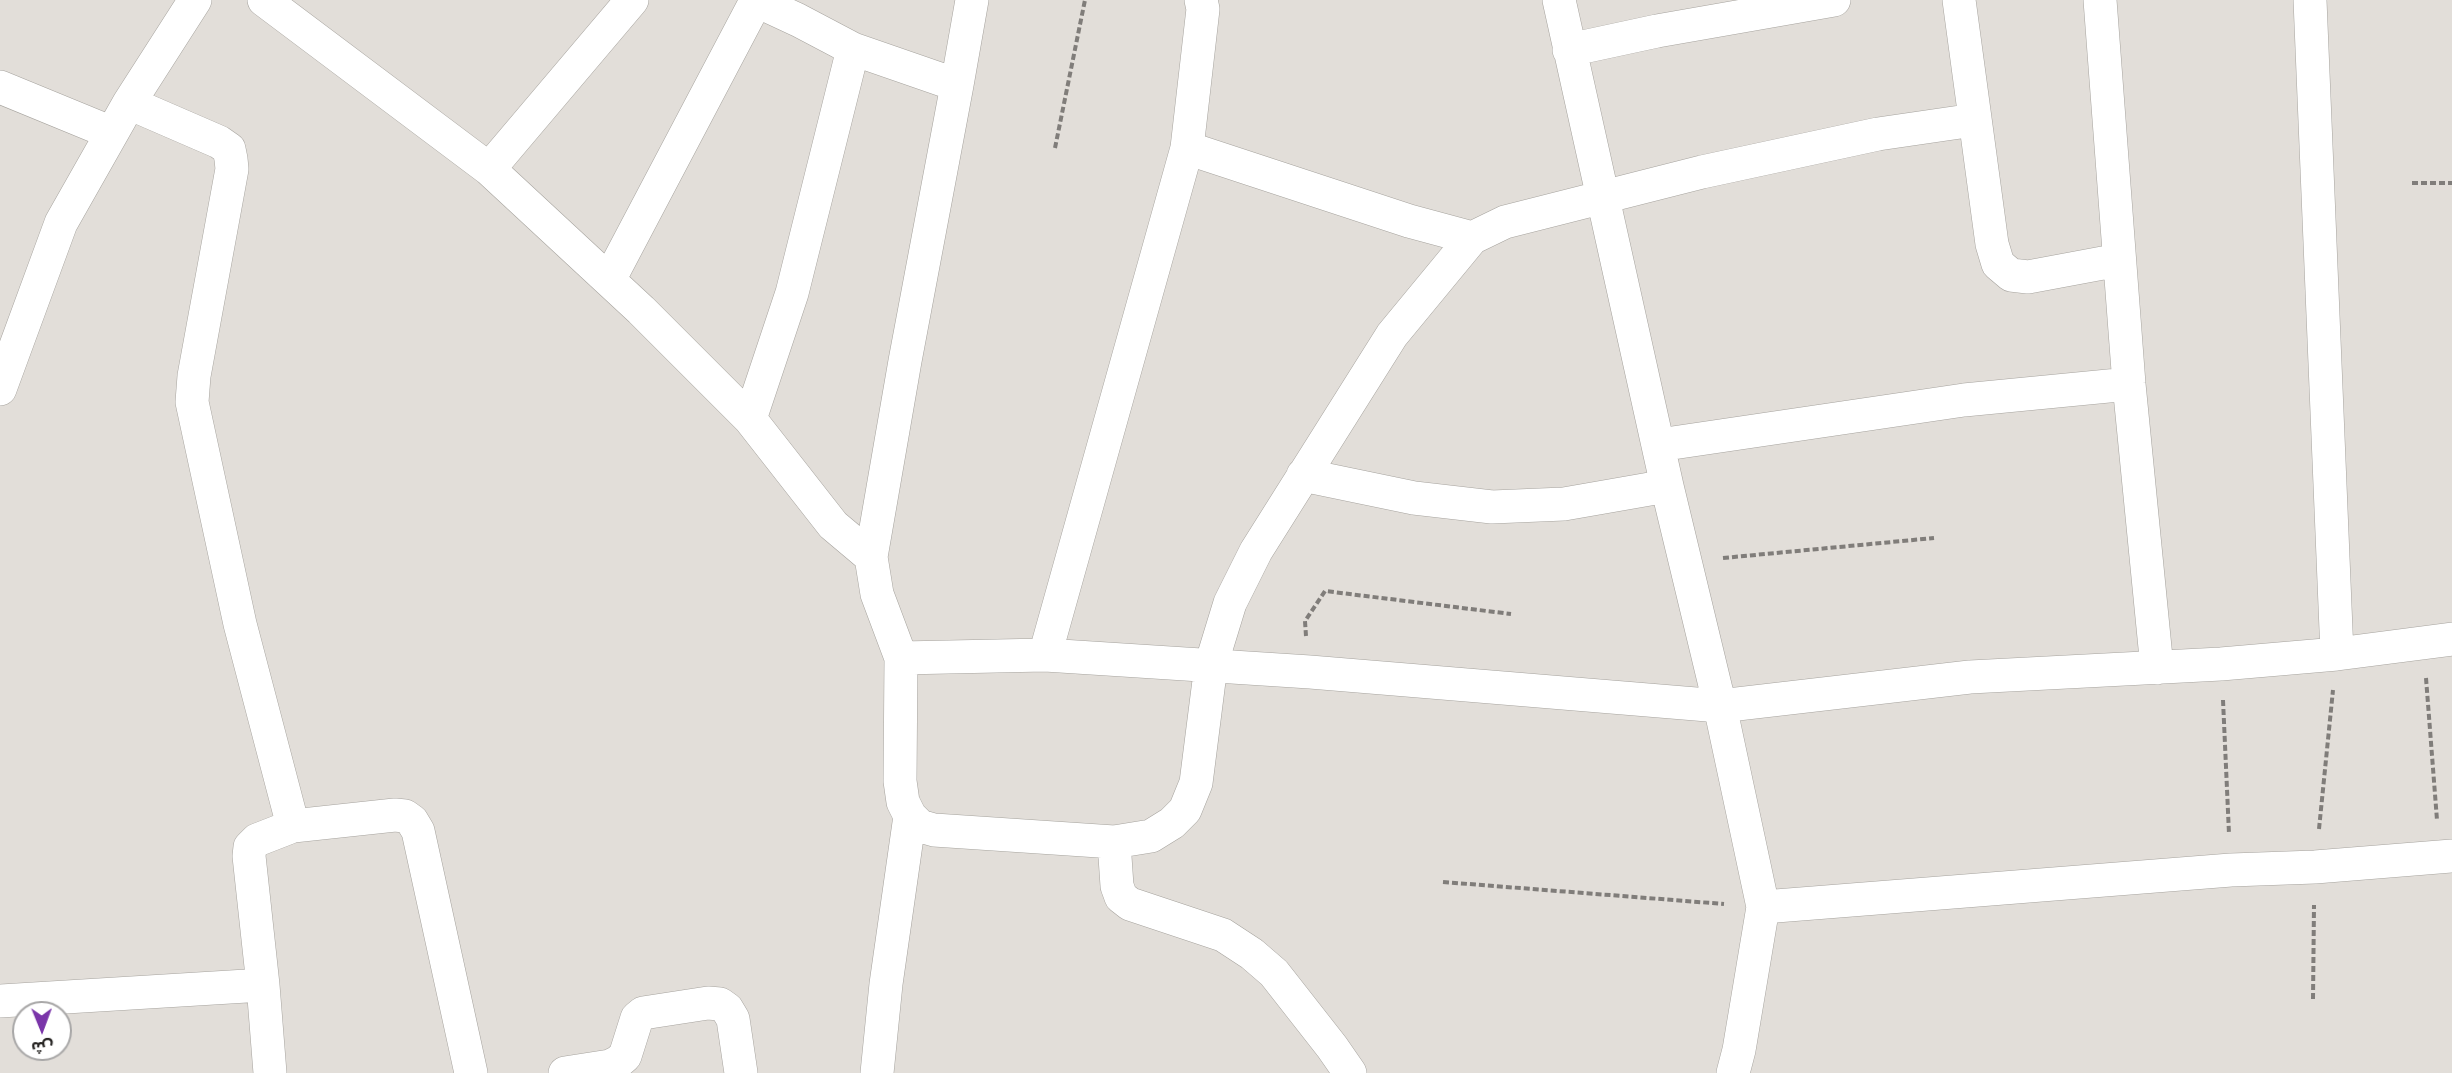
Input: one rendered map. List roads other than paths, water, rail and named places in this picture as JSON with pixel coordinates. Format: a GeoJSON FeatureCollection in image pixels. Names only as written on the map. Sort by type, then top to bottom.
{"type":"FeatureCollection","features":[{"type":"Feature","properties":{"kind":"street"},"geometry":{"type":"LineString","coordinates":[[0,388],[61,223],[129,103],[195,0]]}},
{"type":"Feature","properties":{"kind":"street"},"geometry":{"type":"LineString","coordinates":[[264,0],[489,169],[609,280],[750,418],[833,525],[871,557]]}},
{"type":"Feature","properties":{"kind":"street"},"geometry":{"type":"LineString","coordinates":[[489,169],[632,0]]}},
{"type":"Feature","properties":{"kind":"street"},"geometry":{"type":"LineString","coordinates":[[972,0],[871,557],[877,594],[901,657],[900,781],[903,802],[910,816],[920,826],[934,830],[1114,842],[1151,836],[1172,823],[1185,810],[1196,783],[1211,665],[1230,603],[1256,552],[1392,335],[1472,238],[1505,222],[1787,152],[1878,134],[1974,120]]}},
{"type":"Feature","properties":{"kind":"street"},"geometry":{"type":"LineString","coordinates":[[1045,655],[1187,148],[1203,9],[1201,0]]}},
{"type":"Feature","properties":{"kind":"street"},"geometry":{"type":"LineString","coordinates":[[1559,0],[1667,486],[1720,706],[1763,907],[1739,1050],[1732,1073]]}},
{"type":"Feature","properties":{"kind":"street"},"geometry":{"type":"LineString","coordinates":[[1569,50],[1657,31],[1834,0]]}},
{"type":"Feature","properties":{"kind":"street"},"geometry":{"type":"LineString","coordinates":[[1959,0],[1992,244],[1998,264],[2011,275],[2028,277],[2120,260]]}},
{"type":"Feature","properties":{"kind":"street"},"geometry":{"type":"LineString","coordinates":[[2100,0],[2129,384],[2157,668]]}},
{"type":"Feature","properties":{"kind":"street"},"geometry":{"type":"LineString","coordinates":[[2310,0],[2337,654]]}},
{"type":"Feature","properties":{"kind":"street"},"geometry":{"type":"LineString","coordinates":[[609,280],[755,1],[800,10],[853,49],[957,85]]}},
{"type":"Feature","properties":{"kind":"street"},"geometry":{"type":"LineString","coordinates":[[750,418],[792,293],[853,49]]}},
{"type":"Feature","properties":{"kind":"street"},"geometry":{"type":"LineString","coordinates":[[0,87],[112,134]]}},
{"type":"Feature","properties":{"kind":"street"},"geometry":{"type":"LineString","coordinates":[[129,103],[219,142],[229,149],[232,169],[194,376],[192,402],[240,624],[293,826]]}},
{"type":"Feature","properties":{"kind":"street"},"geometry":{"type":"LineString","coordinates":[[1187,148],[1409,221],[1472,238]]}},
{"type":"Feature","properties":{"kind":"street"},"geometry":{"type":"LineString","coordinates":[[1659,445],[1964,400],[2129,384]]}},
{"type":"Feature","properties":{"kind":"street"},"geometry":{"type":"LineString","coordinates":[[1303,476],[1413,498],[1492,507],[1564,504],[1667,486]]}},
{"type":"Feature","properties":{"kind":"street"},"geometry":{"type":"LineString","coordinates":[[901,657],[1045,655],[1310,672],[1720,706],[1970,677],[2221,664],[2438,642]]}},
{"type":"Feature","properties":{"kind":"street"},"geometry":{"type":"LineString","coordinates":[[270,1073],[250,847],[257,840],[293,826],[395,815],[405,816],[412,821],[418,831],[471,1073]]}},
{"type":"Feature","properties":{"kind":"street"},"geometry":{"type":"LineString","coordinates":[[877,1073],[886,984],[910,816]]}},
{"type":"Feature","properties":{"kind":"street"},"geometry":{"type":"LineString","coordinates":[[1114,842],[1117,886],[1121,897],[1130,904],[1223,935],[1252,954],[1274,973],[1350,1073]]}},
{"type":"Feature","properties":{"kind":"street"},"geometry":{"type":"LineString","coordinates":[[1763,907],[2231,870],[2315,867],[2446,856]]}},
{"type":"Feature","properties":{"kind":"street"},"geometry":{"type":"LineString","coordinates":[[0,1001],[263,985]]}},
{"type":"Feature","properties":{"kind":"street"},"geometry":{"type":"LineString","coordinates":[[565,1073],[610,1066],[618,1062],[625,1056],[637,1018],[643,1013],[708,1003],[720,1004],[727,1009],[733,1019],[741,1073]]}}]}
